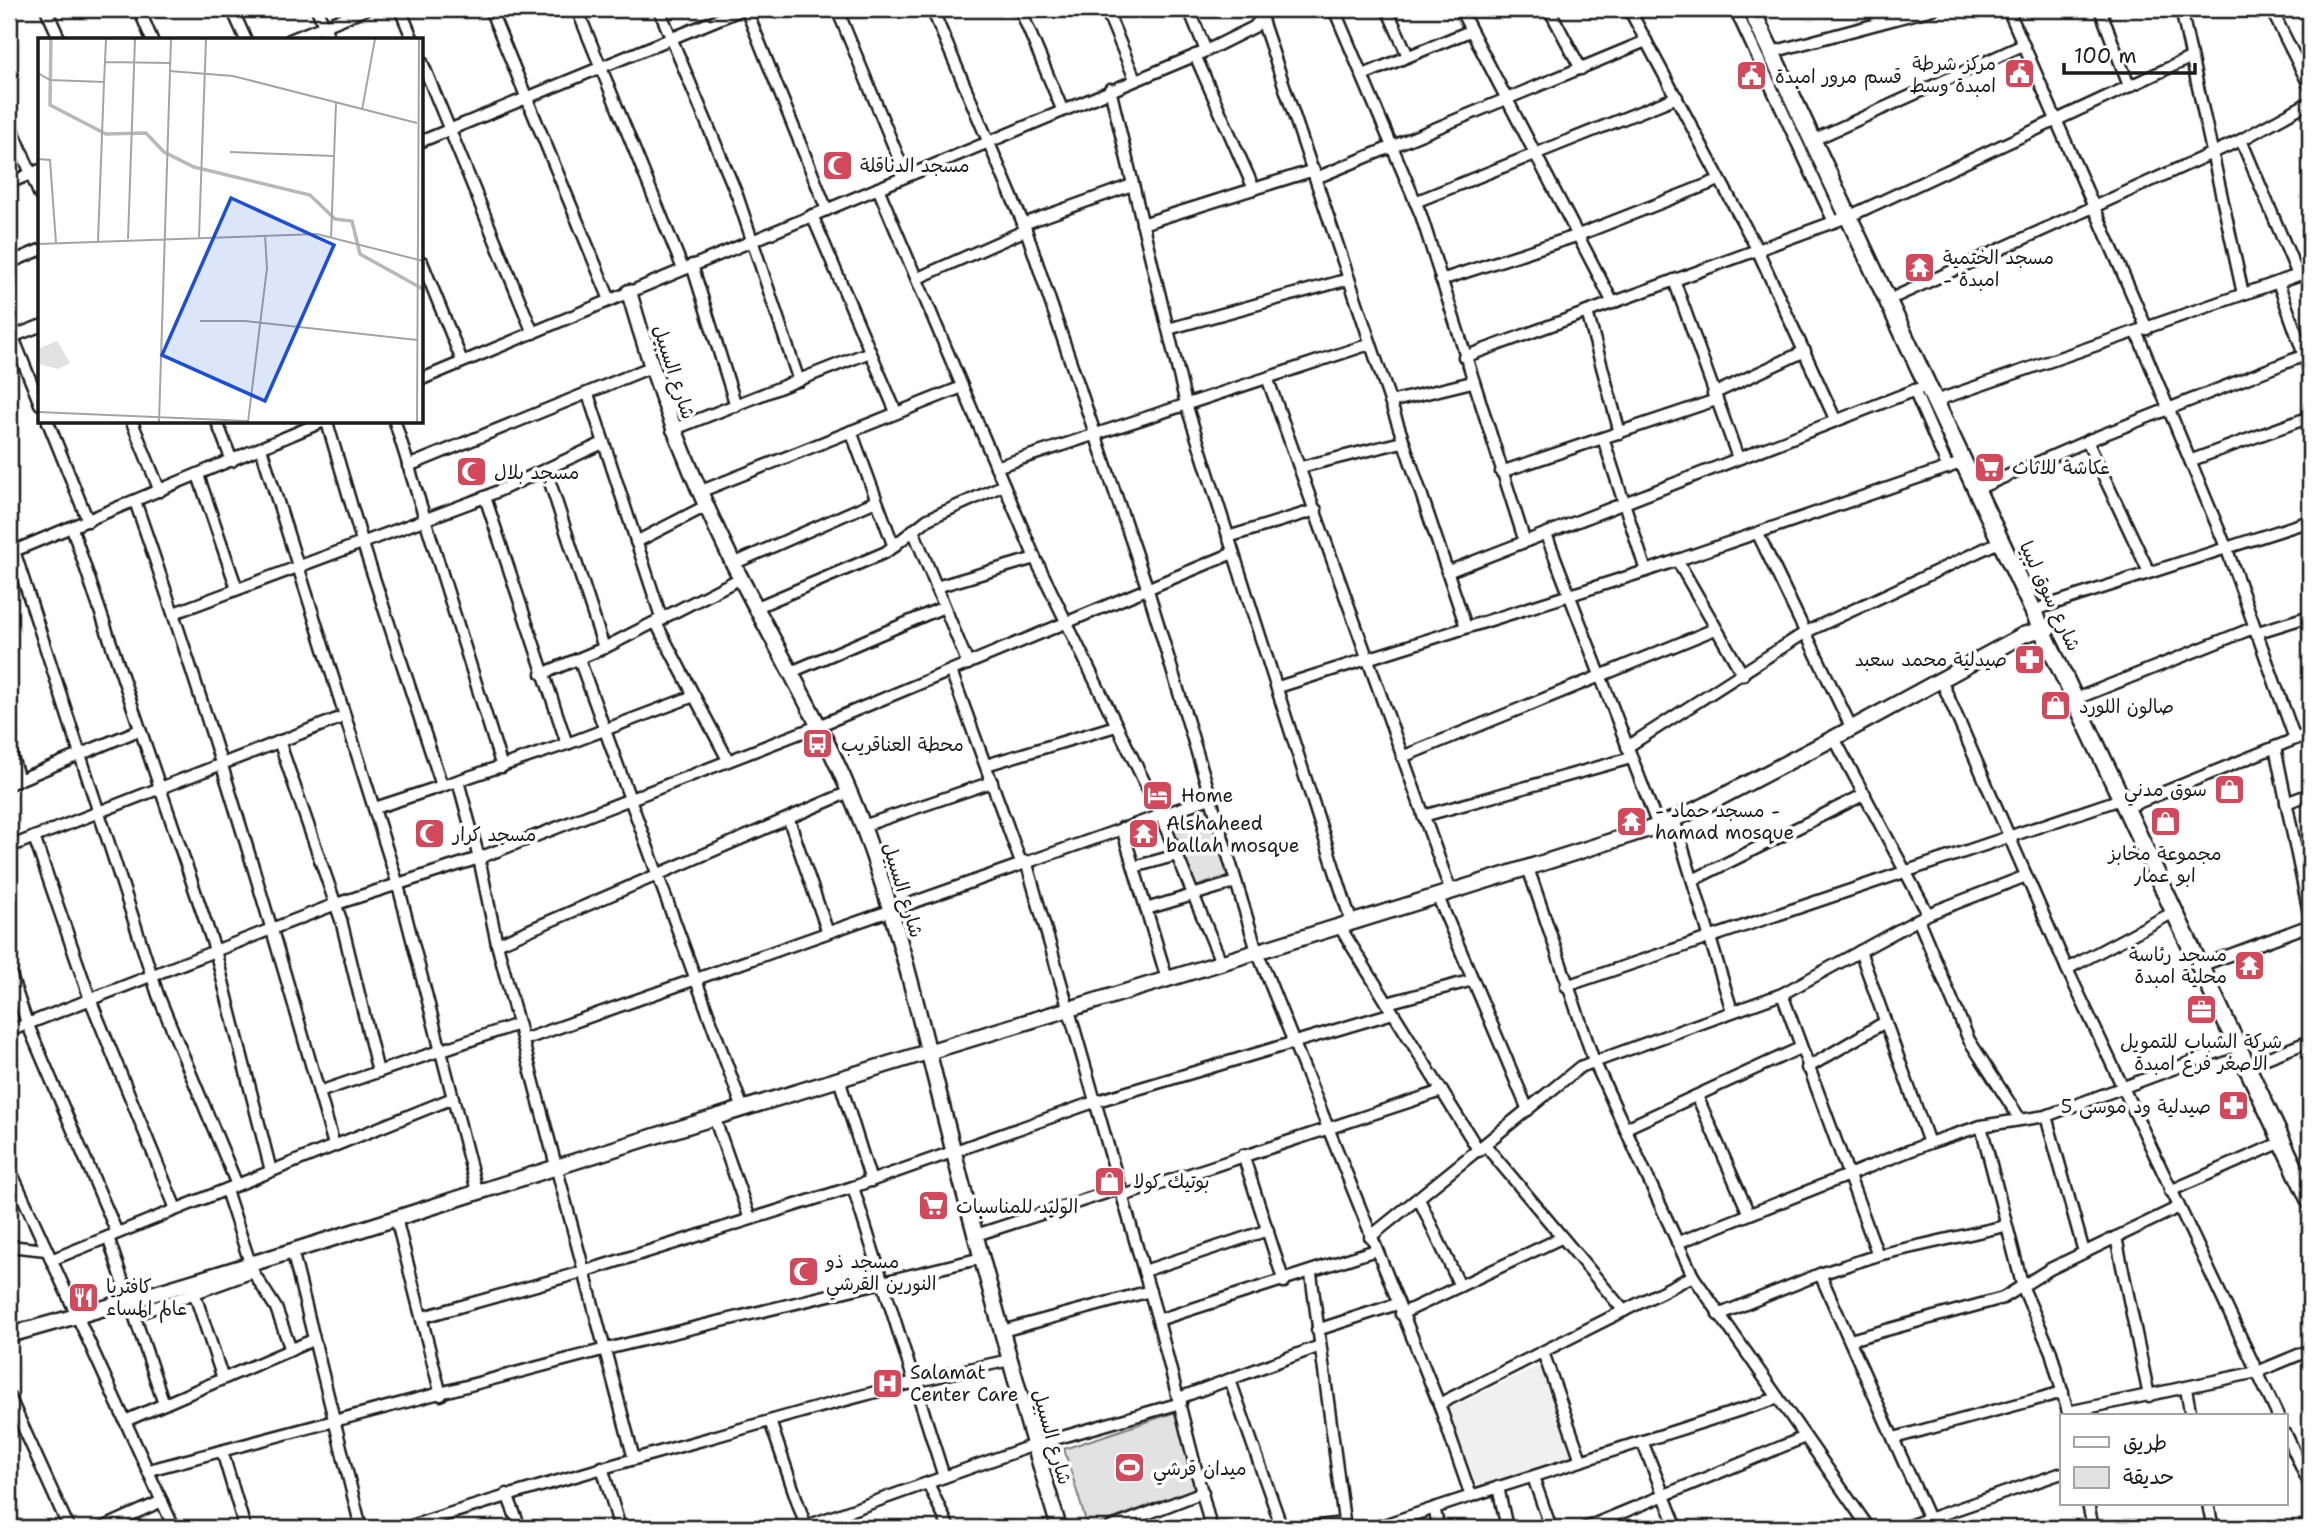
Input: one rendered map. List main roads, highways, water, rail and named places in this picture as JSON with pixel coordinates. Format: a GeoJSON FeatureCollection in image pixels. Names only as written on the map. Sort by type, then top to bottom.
{"type":"FeatureCollection","features":[{"type":"Feature","properties":{"kind":"main road","name":"شارع سوق ليبيا"},"geometry":{"type":"LineString","coordinates":[[1751,9],[1822,136],[1847,216],[1897,296],[1964,462],[1981,487],[2001,541],[2083,696],[2174,912],[2204,965]]}},
{"type":"Feature","properties":{"kind":"main road","name":"شارع سوق ليبيا"},"geometry":{"type":"LineString","coordinates":[[1761,9],[1776,50],[1921,388],[1940,400],[2043,607],[2046,627],[2127,804],[2250,1064],[2310,1179]]}},
{"type":"Feature","properties":{"kind":"main road","name":"شارع سوق ليبيا"},"geometry":{"type":"LineString","coordinates":[[2250,1064],[2310,1201]]}},
{"type":"Feature","properties":{"kind":"place","name":"مركز شرطة امبدة وسط"},"geometry":{"type":"Point","coordinates":[2019,74]}},
{"type":"Feature","properties":{"kind":"place","name":"قسم مرور امبدة"},"geometry":{"type":"Point","coordinates":[1752,76]}},
{"type":"Feature","properties":{"kind":"place","name":"مسجد الدناقلة"},"geometry":{"type":"Point","coordinates":[837,165]}},
{"type":"Feature","properties":{"kind":"place","name":"مسجد الختمية - امبدة"},"geometry":{"type":"Point","coordinates":[1920,268]}},
{"type":"Feature","properties":{"kind":"place","name":"عكاشة للاثاث"},"geometry":{"type":"Point","coordinates":[1989,467]}},
{"type":"Feature","properties":{"kind":"place","name":"مسجد بلال"},"geometry":{"type":"Point","coordinates":[471,472]}},
{"type":"Feature","properties":{"kind":"place","name":"صيدلية محمد سعبد"},"geometry":{"type":"Point","coordinates":[2030,659]}},
{"type":"Feature","properties":{"kind":"place","name":"صالون اللورد"},"geometry":{"type":"Point","coordinates":[2056,706]}},
{"type":"Feature","properties":{"kind":"place","name":"محطة العناقريب"},"geometry":{"type":"Point","coordinates":[818,744]}},
{"type":"Feature","properties":{"kind":"place","name":"سوق مدني"},"geometry":{"type":"Point","coordinates":[2230,789]}},
{"type":"Feature","properties":{"kind":"place","name":"Home"},"geometry":{"type":"Point","coordinates":[1158,795]}},
{"type":"Feature","properties":{"kind":"place","name":"- مسجد حماد - hamad mosque"},"geometry":{"type":"Point","coordinates":[1632,821]}},
{"type":"Feature","properties":{"kind":"place","name":"مجموعة مخابز ابو عمار"},"geometry":{"type":"Point","coordinates":[2165,822]}},
{"type":"Feature","properties":{"kind":"place","name":"مسجد كرار"},"geometry":{"type":"Point","coordinates":[430,834]}},
{"type":"Feature","properties":{"kind":"place","name":"Alshaheed ballah mosque"},"geometry":{"type":"Point","coordinates":[1143,834]}},
{"type":"Feature","properties":{"kind":"place","name":"مسجد رئاسة محلية امبدة"},"geometry":{"type":"Point","coordinates":[2250,965]}},
{"type":"Feature","properties":{"kind":"place","name":"شركة الشباب للتمويل الاصغر فرع امبدة"},"geometry":{"type":"Point","coordinates":[2201,1010]}},
{"type":"Feature","properties":{"kind":"place","name":"صيدلية ود موسى 5"},"geometry":{"type":"Point","coordinates":[2234,1106]}},
{"type":"Feature","properties":{"kind":"place","name":"بوتيك كولا"},"geometry":{"type":"Point","coordinates":[1110,1181]}},
{"type":"Feature","properties":{"kind":"place","name":"الوليد للمناسبات"},"geometry":{"type":"Point","coordinates":[933,1206]}},
{"type":"Feature","properties":{"kind":"place","name":"مسجد ذو النورين القرشي"},"geometry":{"type":"Point","coordinates":[803,1272]}},
{"type":"Feature","properties":{"kind":"place","name":"كافتريا عالم المساء"},"geometry":{"type":"Point","coordinates":[83,1297]}},
{"type":"Feature","properties":{"kind":"place","name":"Salamat Center Care"},"geometry":{"type":"Point","coordinates":[887,1383]}},
{"type":"Feature","properties":{"kind":"place","name":"ميدان قرشي"},"geometry":{"type":"Point","coordinates":[1130,1468]}}]}
